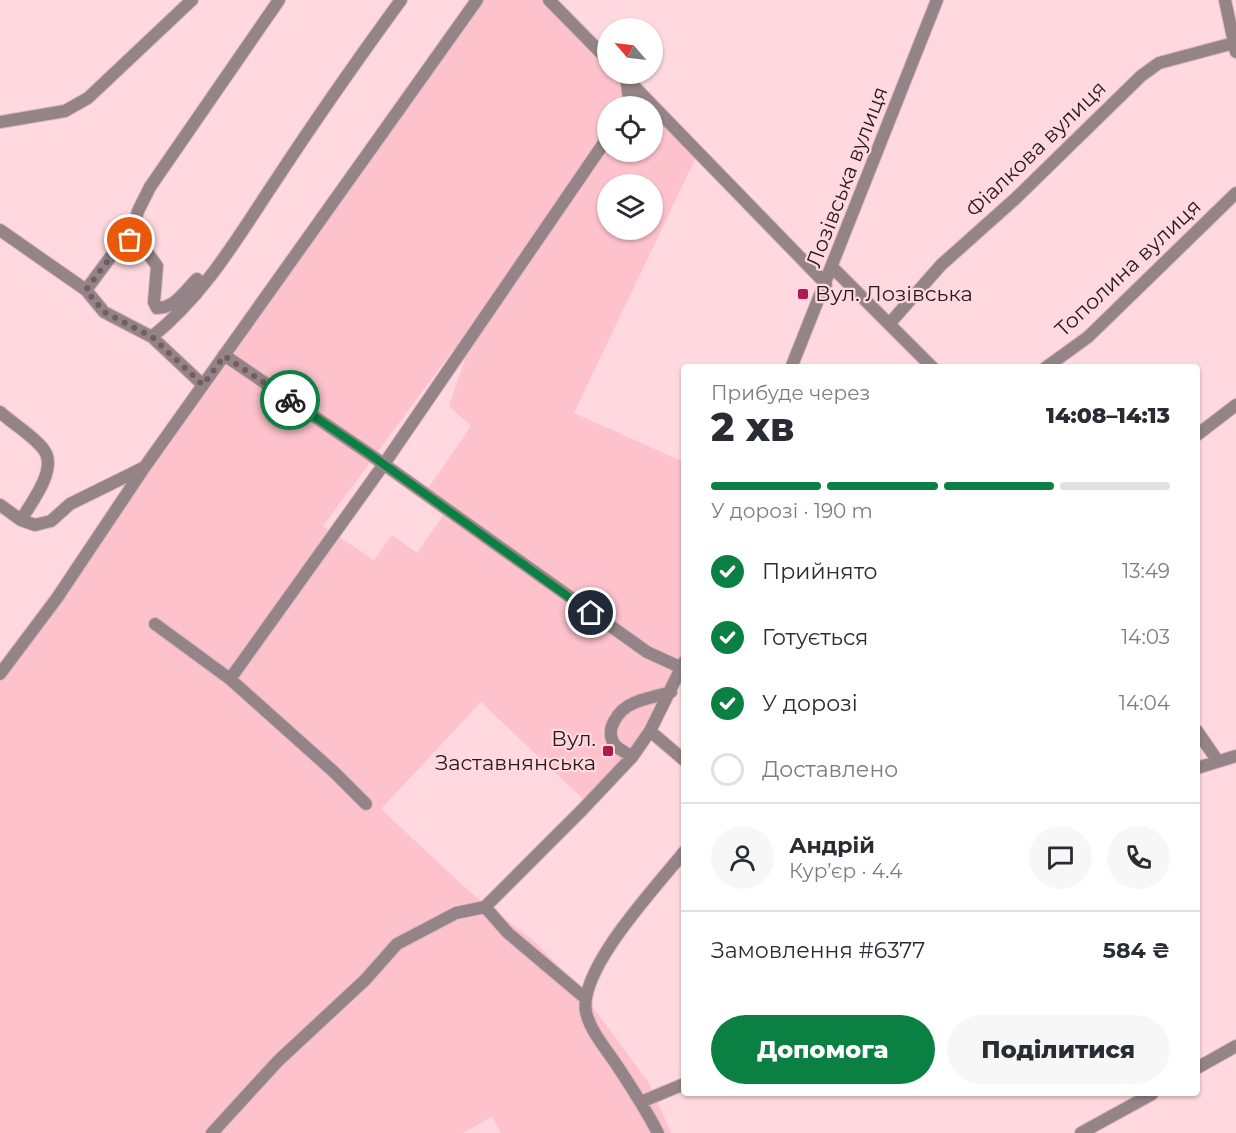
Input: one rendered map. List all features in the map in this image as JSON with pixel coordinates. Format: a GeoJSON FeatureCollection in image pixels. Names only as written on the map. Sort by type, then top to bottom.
{"type":"FeatureCollection","features":[{"type":"Feature","properties":{"kind":"street"},"geometry":{"type":"LineString","coordinates":[[0,122],[65,111],[88,98],[192,0]]}},
{"type":"Feature","properties":{"kind":"street"},"geometry":{"type":"LineString","coordinates":[[86,290],[112,255],[130,240],[138,211],[150,187],[279,0]]}},
{"type":"Feature","properties":{"kind":"street"},"geometry":{"type":"LineString","coordinates":[[152,337],[182,313],[212,278],[346,74],[401,0]]}},
{"type":"Feature","properties":{"kind":"street"},"geometry":{"type":"LineString","coordinates":[[0,674],[57,598],[144,468],[477,0]]}},
{"type":"Feature","properties":{"kind":"street"},"geometry":{"type":"LineString","coordinates":[[549,0],[597,49]]}},
{"type":"Feature","properties":{"kind":"street","name":"Лозівська вулиця"},"geometry":{"type":"LineString","coordinates":[[793,364],[937,0]]}},
{"type":"Feature","properties":{"kind":"street"},"geometry":{"type":"LineString","coordinates":[[1225,0],[1235,48]]}},
{"type":"Feature","properties":{"kind":"street","name":"Фіалкова вулиця"},"geometry":{"type":"LineString","coordinates":[[890,323],[941,265],[1015,199],[1141,76],[1159,63],[1235,48]]}},
{"type":"Feature","properties":{"kind":"street"},"geometry":{"type":"LineString","coordinates":[[633,84],[825,284]]}},
{"type":"Feature","properties":{"kind":"street"},"geometry":{"type":"LineString","coordinates":[[230,679],[384,464],[597,153]]}},
{"type":"Feature","properties":{"kind":"street","name":"Тополина вулиця"},"geometry":{"type":"LineString","coordinates":[[1051,364],[1088,337],[1236,194]]}},
{"type":"Feature","properties":{"kind":"street"},"geometry":{"type":"LineString","coordinates":[[0,230],[86,290],[104,312],[152,337],[203,385]]}},
{"type":"Feature","properties":{"kind":"street"},"geometry":{"type":"LineString","coordinates":[[130,240],[144,248],[157,266],[154,302],[157,308],[166,308],[177,302],[197,279]]}},
{"type":"Feature","properties":{"kind":"street"},"geometry":{"type":"LineString","coordinates":[[832,267],[929,364]]}},
{"type":"Feature","properties":{"kind":"street"},"geometry":{"type":"LineString","coordinates":[[224,356],[384,464],[647,652],[681,664]]}},
{"type":"Feature","properties":{"kind":"street"},"geometry":{"type":"LineString","coordinates":[[1200,433],[1236,405]]}},
{"type":"Feature","properties":{"kind":"street"},"geometry":{"type":"LineString","coordinates":[[0,412],[45,451],[48,465],[42,482],[21,520]]}},
{"type":"Feature","properties":{"kind":"street"},"geometry":{"type":"LineString","coordinates":[[0,505],[21,520],[35,525],[51,521],[70,504],[144,468]]}},
{"type":"Feature","properties":{"kind":"street"},"geometry":{"type":"LineString","coordinates":[[155,624],[230,679],[334,772],[366,804]]}},
{"type":"Feature","properties":{"kind":"street"},"geometry":{"type":"LineString","coordinates":[[212,1133],[278,1061],[365,980],[397,944],[456,913],[485,907],[632,756],[650,731],[681,670]]}},
{"type":"Feature","properties":{"kind":"street"},"geometry":{"type":"LineString","coordinates":[[632,756],[616,746],[611,737],[611,728],[617,718],[635,702],[671,692]]}},
{"type":"Feature","properties":{"kind":"street"},"geometry":{"type":"LineString","coordinates":[[650,731],[681,757]]}},
{"type":"Feature","properties":{"kind":"street"},"geometry":{"type":"LineString","coordinates":[[1200,735],[1217,760]]}},
{"type":"Feature","properties":{"kind":"street"},"geometry":{"type":"LineString","coordinates":[[1200,767],[1236,756]]}},
{"type":"Feature","properties":{"kind":"street"},"geometry":{"type":"LineString","coordinates":[[658,1133],[641,1102],[595,1032],[586,1013],[585,998],[600,958],[681,856]]}},
{"type":"Feature","properties":{"kind":"street"},"geometry":{"type":"LineString","coordinates":[[485,907],[508,933],[585,998]]}},
{"type":"Feature","properties":{"kind":"street"},"geometry":{"type":"LineString","coordinates":[[1200,1066],[1236,1046]]}},
{"type":"Feature","properties":{"kind":"street"},"geometry":{"type":"LineString","coordinates":[[641,1102],[681,1085]]}},
{"type":"Feature","properties":{"kind":"street"},"geometry":{"type":"LineString","coordinates":[[1081,1133],[1148,1096]]}},
{"type":"Feature","properties":{"kind":"shaded area"},"geometry":{"type":"Polygon","coordinates":[[[480,0],[547,0],[597,52],[597,84],[629,84],[641,96],[597,96],[597,162],[663,162],[663,119],[697,155],[663,226],[663,174],[597,174],[597,240],[656,240],[574,413],[681,461],[681,662],[657,727],[585,801],[481,702],[381,809],[470,892],[534,941],[575,983],[649,1083],[671,1133],[501,1133],[492,1117],[463,1133],[0,1133],[0,680],[230,360],[480,0]],[[453,350],[323,526],[374,560],[392,535],[417,553],[444,514],[422,497],[471,426],[449,406],[465,359],[453,350]]]}},
{"type":"Feature","properties":{"kind":"way so far"},"geometry":{"type":"LineString","coordinates":[[130,240],[112,255],[86,290],[104,312],[116,321],[152,337],[203,385],[224,356],[290,400]]}},
{"type":"Feature","properties":{"kind":"place","name":"Вул. Лозівська"},"geometry":{"type":"Point","coordinates":[803,294]}},
{"type":"Feature","properties":{"kind":"place","name":"Вул. Заставнянська"},"geometry":{"type":"Point","coordinates":[608,751]}},
{"type":"Feature","properties":{"kind":"route"},"geometry":{"type":"LineString","coordinates":[[290,400],[591,613]]}}]}
